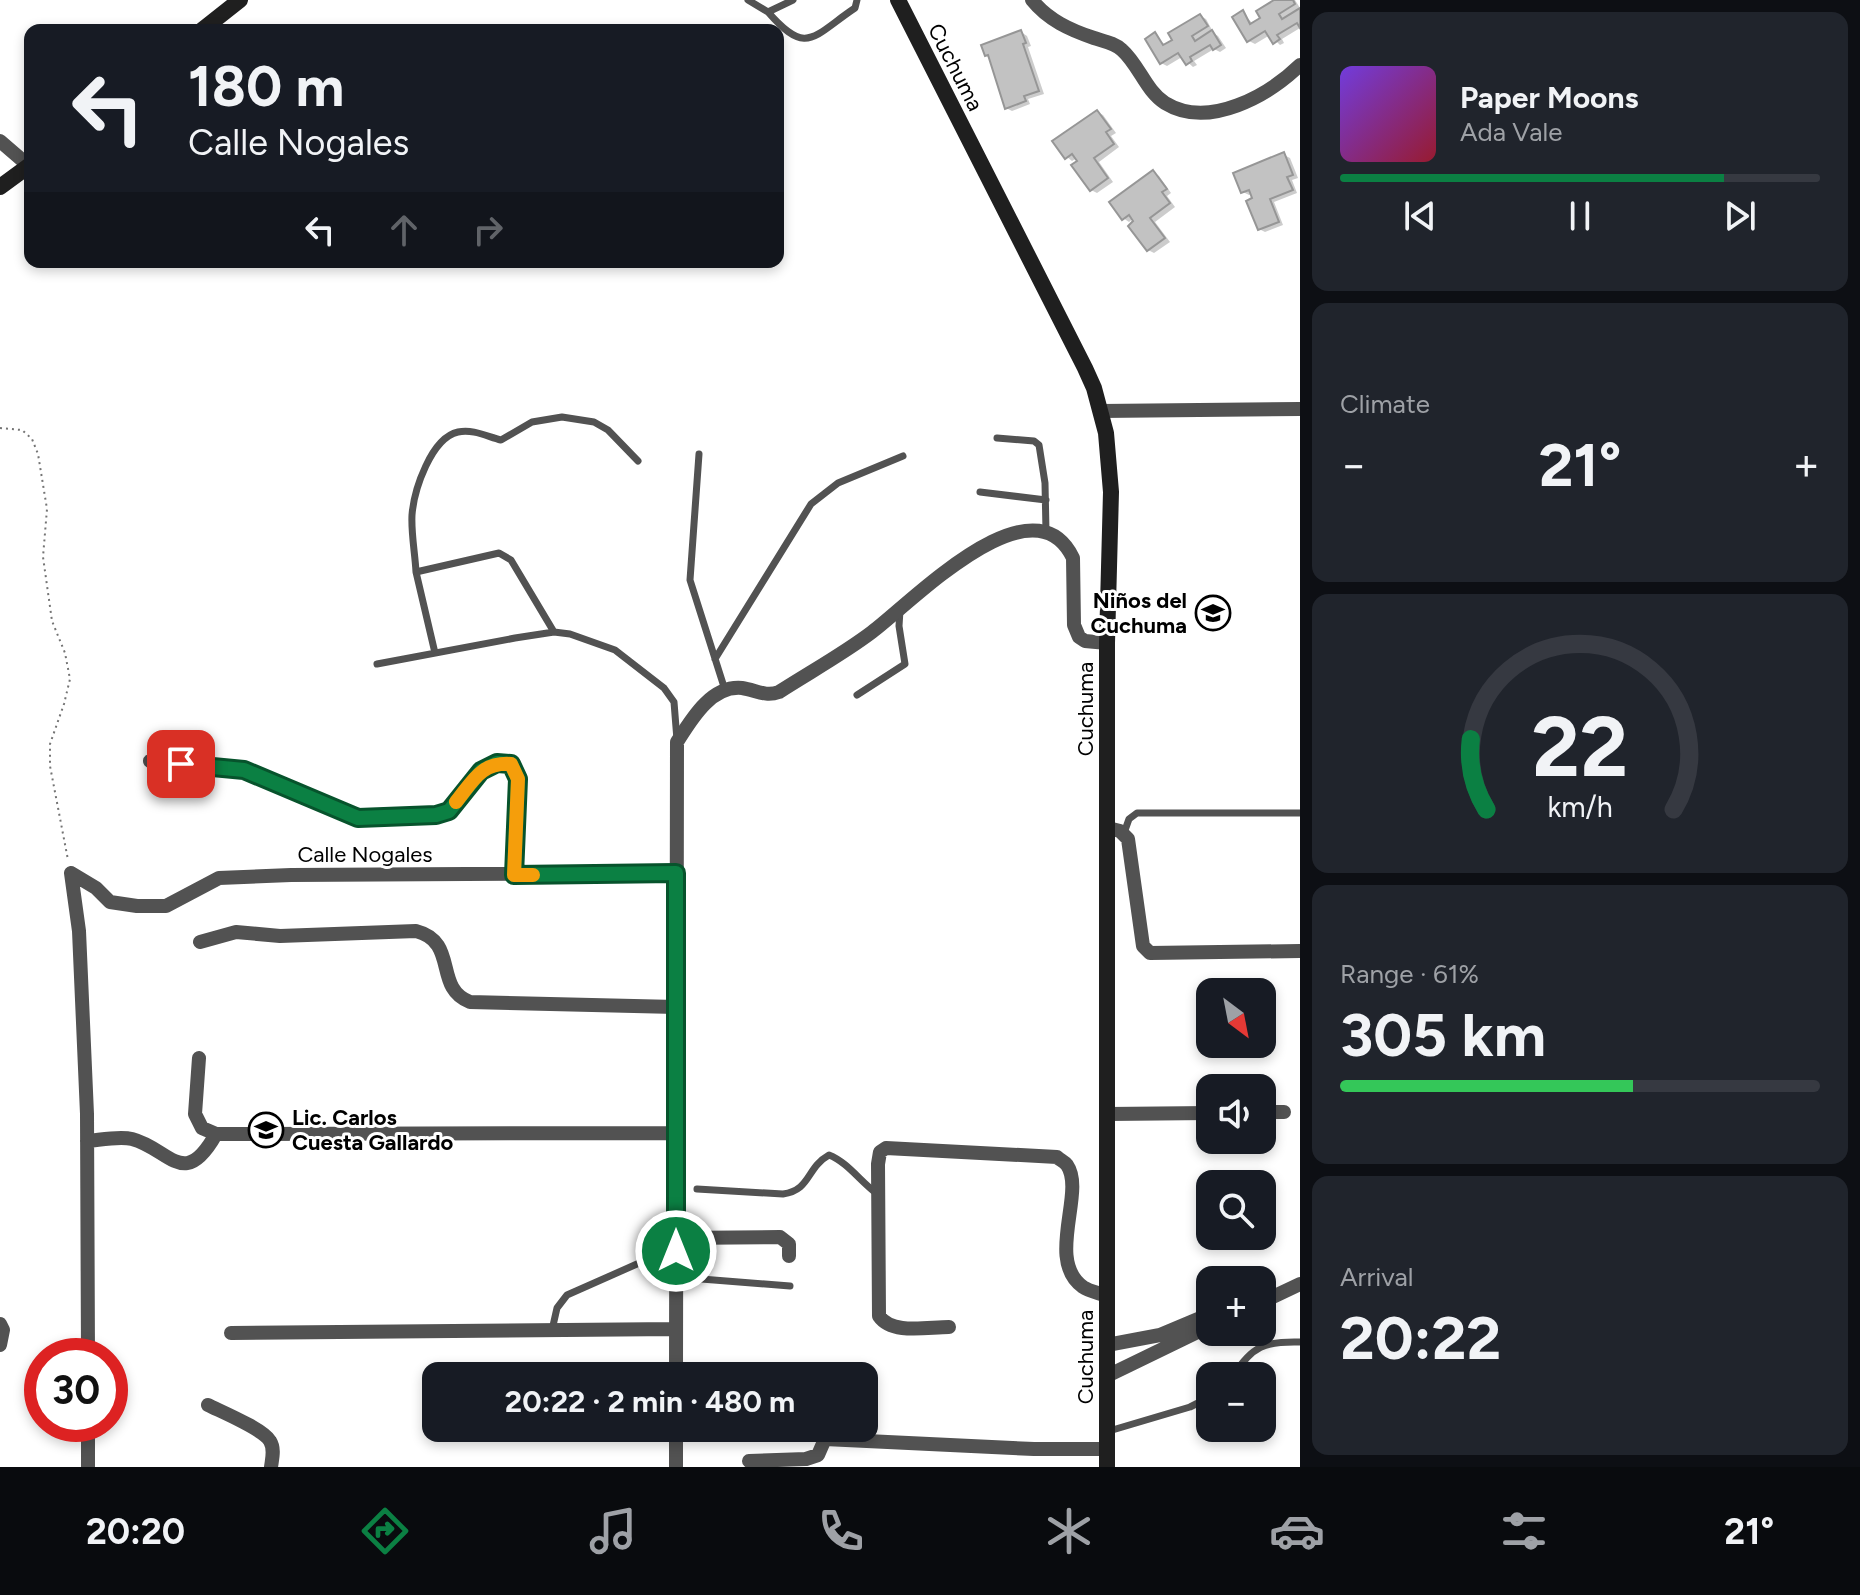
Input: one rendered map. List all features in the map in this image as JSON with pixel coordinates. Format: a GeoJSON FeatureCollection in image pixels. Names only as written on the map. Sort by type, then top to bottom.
{"type":"FeatureCollection","features":[{"type":"Feature","properties":{"kind":"street"},"geometry":{"type":"LineString","coordinates":[[210,24],[240,0]]}},
{"type":"Feature","properties":{"kind":"street","name":"Cuchuma"},"geometry":{"type":"LineString","coordinates":[[898,0],[1085,368],[1106,433],[1111,492],[1107,643],[1116,831],[1108,1114],[1107,1467]]}},
{"type":"Feature","properties":{"kind":"street"},"geometry":{"type":"LineString","coordinates":[[1032,0],[1051,20],[1122,50],[1152,90],[1165,103],[1180,109],[1201,112],[1235,106],[1262,93],[1300,65]]}},
{"type":"Feature","properties":{"kind":"street"},"geometry":{"type":"LineString","coordinates":[[0,141],[24,161]]}},
{"type":"Feature","properties":{"kind":"street"},"geometry":{"type":"LineString","coordinates":[[0,187],[24,169]]}},
{"type":"Feature","properties":{"kind":"street"},"geometry":{"type":"LineString","coordinates":[[1101,411],[1300,409]]}},
{"type":"Feature","properties":{"kind":"street"},"geometry":{"type":"LineString","coordinates":[[676,1362],[677,742],[688,724],[712,698],[725,690],[739,688],[767,695],[779,692],[869,634],[930,581],[978,550],[1027,531],[1046,531],[1063,541],[1073,558],[1074,625],[1079,637],[1091,643],[1107,643]]}},
{"type":"Feature","properties":{"kind":"street"},"geometry":{"type":"LineString","coordinates":[[150,761],[244,770],[358,818],[436,815],[449,811],[481,771],[497,763],[511,764],[518,779],[514,875]]}},
{"type":"Feature","properties":{"kind":"street"},"geometry":{"type":"LineString","coordinates":[[1116,831],[1128,839],[1143,946],[1150,953],[1300,951]]}},
{"type":"Feature","properties":{"kind":"street"},"geometry":{"type":"LineString","coordinates":[[71,873],[79,931],[87,1141],[88,1338]]}},
{"type":"Feature","properties":{"kind":"street","name":"Calle Nogales"},"geometry":{"type":"LineString","coordinates":[[71,873],[96,888],[110,902],[137,906],[166,906],[219,878],[676,873]]}},
{"type":"Feature","properties":{"kind":"street"},"geometry":{"type":"LineString","coordinates":[[200,942],[236,932],[280,936],[416,931],[436,940],[452,987],[457,996],[470,1002],[676,1007]]}},
{"type":"Feature","properties":{"kind":"street"},"geometry":{"type":"LineString","coordinates":[[199,1058],[195,1114],[202,1128],[216,1134],[675,1133]]}},
{"type":"Feature","properties":{"kind":"street"},"geometry":{"type":"LineString","coordinates":[[1276,1112],[1284,1112]]}},
{"type":"Feature","properties":{"kind":"street"},"geometry":{"type":"LineString","coordinates":[[1108,1114],[1196,1113]]}},
{"type":"Feature","properties":{"kind":"street"},"geometry":{"type":"LineString","coordinates":[[87,1141],[132,1139],[177,1163],[191,1162],[207,1151],[216,1134]]}},
{"type":"Feature","properties":{"kind":"street"},"geometry":{"type":"LineString","coordinates":[[949,1327],[894,1328],[884,1324],[879,1316],[878,1164],[880,1152],[886,1148],[1057,1157],[1068,1166],[1072,1182],[1066,1248],[1072,1276],[1084,1288],[1107,1296]]}},
{"type":"Feature","properties":{"kind":"street"},"geometry":{"type":"LineString","coordinates":[[676,1244],[780,1237],[789,1244],[789,1256]]}},
{"type":"Feature","properties":{"kind":"street"},"geometry":{"type":"LineString","coordinates":[[1276,1284],[1300,1273]]}},
{"type":"Feature","properties":{"kind":"street"},"geometry":{"type":"LineString","coordinates":[[1276,1295],[1300,1284]]}},
{"type":"Feature","properties":{"kind":"street"},"geometry":{"type":"LineString","coordinates":[[1107,1345],[1160,1335],[1196,1320]]}},
{"type":"Feature","properties":{"kind":"street"},"geometry":{"type":"LineString","coordinates":[[0,1324],[3,1330],[0,1345]]}},
{"type":"Feature","properties":{"kind":"street"},"geometry":{"type":"LineString","coordinates":[[231,1333],[676,1329]]}},
{"type":"Feature","properties":{"kind":"street"},"geometry":{"type":"LineString","coordinates":[[1107,1376],[1196,1333]]}},
{"type":"Feature","properties":{"kind":"street"},"geometry":{"type":"LineString","coordinates":[[208,1405],[270,1440],[273,1452],[271,1467]]}},
{"type":"Feature","properties":{"kind":"street"},"geometry":{"type":"LineString","coordinates":[[749,1461],[818,1461],[825,1439],[838,1437],[888,1443],[1034,1449],[1107,1440]]}},
{"type":"Feature","properties":{"kind":"street"},"geometry":{"type":"LineString","coordinates":[[88,1442],[88,1467]]}},
{"type":"Feature","properties":{"kind":"street"},"geometry":{"type":"LineString","coordinates":[[676,1442],[676,1467]]}},
{"type":"Feature","properties":{"kind":"lane"},"geometry":{"type":"LineString","coordinates":[[748,0],[768,12],[778,24]]}},
{"type":"Feature","properties":{"kind":"lane"},"geometry":{"type":"LineString","coordinates":[[768,12],[793,0]]}},
{"type":"Feature","properties":{"kind":"lane"},"geometry":{"type":"LineString","coordinates":[[784,31],[796,39],[809,39],[855,8],[857,0]]}},
{"type":"Feature","properties":{"kind":"lane"},"geometry":{"type":"LineString","coordinates":[[435,653],[416,572],[412,515],[421,479],[438,443],[457,432],[478,432],[501,440],[532,422],[562,417],[594,422],[608,430],[638,461]]}},
{"type":"Feature","properties":{"kind":"lane"},"geometry":{"type":"LineString","coordinates":[[997,438],[1034,441],[1039,445],[1046,500],[1046,531]]}},
{"type":"Feature","properties":{"kind":"lane"},"geometry":{"type":"LineString","coordinates":[[699,454],[690,580],[725,690]]}},
{"type":"Feature","properties":{"kind":"lane"},"geometry":{"type":"LineString","coordinates":[[715,659],[811,504],[838,483],[903,456]]}},
{"type":"Feature","properties":{"kind":"lane"},"geometry":{"type":"LineString","coordinates":[[980,492],[1046,500]]}},
{"type":"Feature","properties":{"kind":"lane"},"geometry":{"type":"LineString","coordinates":[[416,572],[499,553],[506,555],[554,632]]}},
{"type":"Feature","properties":{"kind":"lane"},"geometry":{"type":"LineString","coordinates":[[857,695],[905,664],[899,626],[900,608]]}},
{"type":"Feature","properties":{"kind":"lane"},"geometry":{"type":"LineString","coordinates":[[377,664],[554,632],[570,634],[615,650],[664,688],[674,702],[677,742]]}},
{"type":"Feature","properties":{"kind":"lane"},"geometry":{"type":"LineString","coordinates":[[1116,831],[1137,813],[1300,813]]}},
{"type":"Feature","properties":{"kind":"lane"},"geometry":{"type":"LineString","coordinates":[[697,1189],[795,1193],[804,1185],[817,1161],[829,1155],[839,1159],[878,1194]]}},
{"type":"Feature","properties":{"kind":"lane"},"geometry":{"type":"LineString","coordinates":[[552,1330],[557,1308],[567,1295],[676,1244]]}},
{"type":"Feature","properties":{"kind":"lane"},"geometry":{"type":"LineString","coordinates":[[676,1277],[790,1286]]}},
{"type":"Feature","properties":{"kind":"lane"},"geometry":{"type":"LineString","coordinates":[[1245,1362],[1259,1346],[1300,1342]]}},
{"type":"Feature","properties":{"kind":"lane"},"geometry":{"type":"LineString","coordinates":[[1107,1440],[1196,1404]]}},
{"type":"Feature","properties":{"kind":"path"},"geometry":{"type":"LineString","coordinates":[[0,428],[22,430],[32,439],[38,454],[47,509],[43,557],[52,621],[65,653],[70,679],[50,744],[50,766],[71,873]]}},
{"type":"Feature","properties":{"kind":"building"},"geometry":{"type":"Polygon","coordinates":[[[1274,0],[1293,0],[1295,4],[1279,14],[1282,19],[1300,8],[1300,28],[1297,23],[1277,35],[1280,39],[1273,44],[1265,31],[1247,42],[1232,17],[1243,10],[1250,24],[1260,18],[1256,11],[1274,0]]]}},
{"type":"Feature","properties":{"kind":"building"},"geometry":{"type":"Polygon","coordinates":[[[1200,14],[1208,26],[1192,36],[1195,41],[1212,30],[1221,45],[1213,50],[1210,45],[1190,57],[1192,61],[1186,65],[1178,53],[1160,64],[1145,39],[1155,32],[1163,45],[1172,40],[1168,33],[1200,14]]]}},
{"type":"Feature","properties":{"kind":"building"},"geometry":{"type":"Polygon","coordinates":[[[1021,30],[1039,91],[1024,96],[1026,101],[1005,109],[988,55],[985,56],[981,45],[1021,30]]]}},
{"type":"Feature","properties":{"kind":"building"},"geometry":{"type":"Polygon","coordinates":[[[1097,110],[1111,129],[1106,132],[1114,144],[1094,158],[1108,178],[1090,191],[1071,165],[1077,161],[1072,154],[1065,159],[1052,141],[1097,110]]]}},
{"type":"Feature","properties":{"kind":"building"},"geometry":{"type":"Polygon","coordinates":[[[1284,152],[1293,175],[1287,177],[1293,190],[1270,199],[1279,222],[1258,230],[1246,201],[1252,198],[1249,190],[1241,193],[1233,173],[1284,152]]]}},
{"type":"Feature","properties":{"kind":"building"},"geometry":{"type":"Polygon","coordinates":[[[1153,170],[1167,189],[1162,192],[1170,203],[1150,218],[1165,238],[1147,251],[1128,226],[1133,221],[1129,215],[1122,220],[1109,202],[1153,170]]]}},
{"type":"Feature","properties":{"kind":"slow traffic"},"geometry":{"type":"LineString","coordinates":[[456,802],[481,771],[497,763],[511,764],[518,779],[514,875],[533,875]]}},
{"type":"Feature","properties":{"kind":"place","name":"Niños del Cuchuma"},"geometry":{"type":"Point","coordinates":[1213,613]}},
{"type":"Feature","properties":{"kind":"place","name":"Lic. Carlos Cuesta Gallardo"},"geometry":{"type":"Point","coordinates":[266,1130]}},
{"type":"Feature","properties":{"kind":"route"},"geometry":{"type":"LineString","coordinates":[[181,764],[244,770],[358,818],[436,815],[449,811],[481,771],[497,763],[511,764],[518,779],[514,875],[676,873],[676,1251]]}}]}
